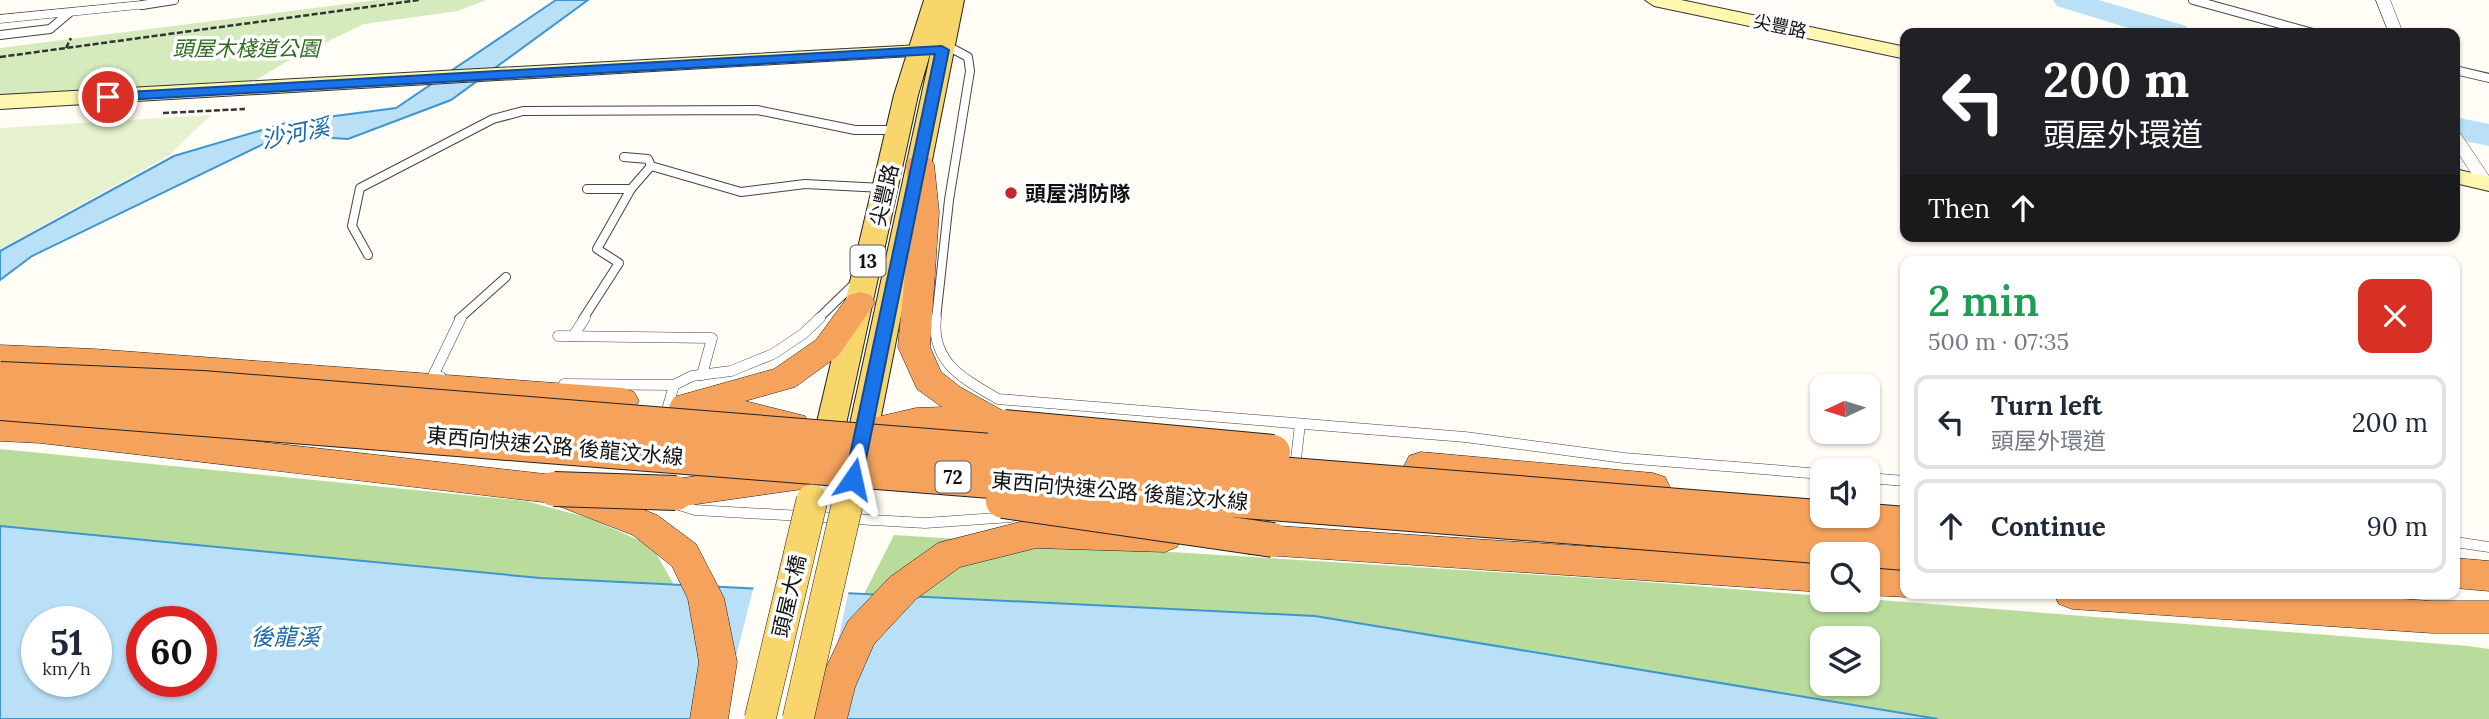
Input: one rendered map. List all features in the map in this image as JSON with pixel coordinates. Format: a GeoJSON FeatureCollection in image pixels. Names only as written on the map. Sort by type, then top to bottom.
{"type":"FeatureCollection","features":[{"type":"Feature","properties":{"kind":"highway"},"geometry":{"type":"LineString","coordinates":[[920,164],[925,212],[914,347],[928,380],[949,396],[1004,427]]}},
{"type":"Feature","properties":{"kind":"highway"},"geometry":{"type":"LineString","coordinates":[[680,395],[784,378],[827,348],[863,288]]}},
{"type":"Feature","properties":{"kind":"highway"},"geometry":{"type":"LineString","coordinates":[[0,357],[680,395],[829,435],[862,435],[881,428],[926,420],[1810,502]]}},
{"type":"Feature","properties":{"kind":"highway","name":"東西向快速公路 後龍汶水線"},"geometry":{"type":"LineString","coordinates":[[0,379],[202,388],[1900,524]]}},
{"type":"Feature","properties":{"kind":"highway","name":"東西向快速公路 後龍汶水線"},"geometry":{"type":"LineString","coordinates":[[0,403],[1900,553]]}},
{"type":"Feature","properties":{"kind":"highway"},"geometry":{"type":"LineString","coordinates":[[0,428],[40,430],[554,489],[815,486],[981,498],[1273,540]]}},
{"type":"Feature","properties":{"kind":"highway"},"geometry":{"type":"LineString","coordinates":[[554,489],[645,525],[684,555],[706,598],[718,662],[709,719]]}},
{"type":"Feature","properties":{"kind":"highway"},"geometry":{"type":"LineString","coordinates":[[1880,508],[1900,510]]}},
{"type":"Feature","properties":{"kind":"highway"},"geometry":{"type":"LineString","coordinates":[[828,719],[836,687],[861,633],[903,588],[950,554],[1036,533],[1273,540],[1810,576]]}},
{"type":"Feature","properties":{"kind":"highway"},"geometry":{"type":"LineString","coordinates":[[2460,573],[2489,576]]}},
{"type":"Feature","properties":{"kind":"highway"},"geometry":{"type":"LineString","coordinates":[[1880,581],[1900,582]]}},
{"type":"Feature","properties":{"kind":"highway"},"geometry":{"type":"LineString","coordinates":[[2162,599],[2432,617],[2489,617]]}},
{"type":"Feature","properties":{"kind":"highway"},"geometry":{"type":"LineString","coordinates":[[2395,599],[2489,609]]}},
{"type":"Feature","properties":{"kind":"main road","name":"尖豐路"},"geometry":{"type":"LineString","coordinates":[[850,490],[920,164],[935,0]]}},
{"type":"Feature","properties":{"kind":"main road","name":"尖豐路"},"geometry":{"type":"LineString","coordinates":[[815,486],[899,131],[953,0]]}},
{"type":"Feature","properties":{"kind":"main road","name":"頭屋大橋"},"geometry":{"type":"LineString","coordinates":[[760,719],[815,486]]}},
{"type":"Feature","properties":{"kind":"main road","name":"頭屋大橋"},"geometry":{"type":"LineString","coordinates":[[798,719],[850,490]]}},
{"type":"Feature","properties":{"kind":"street","name":"尖豐路"},"geometry":{"type":"LineString","coordinates":[[1654,0],[1698,4],[1900,52]]}},
{"type":"Feature","properties":{"kind":"street"},"geometry":{"type":"LineString","coordinates":[[2383,0],[2394,28]]}},
{"type":"Feature","properties":{"kind":"street"},"geometry":{"type":"LineString","coordinates":[[0,19],[142,5]]}},
{"type":"Feature","properties":{"kind":"street"},"geometry":{"type":"LineString","coordinates":[[0,103],[931,50]]}},
{"type":"Feature","properties":{"kind":"street"},"geometry":{"type":"LineString","coordinates":[[2460,143],[2488,184]]}},
{"type":"Feature","properties":{"kind":"street"},"geometry":{"type":"LineString","coordinates":[[2460,177],[2488,184]]}},
{"type":"Feature","properties":{"kind":"lane"},"geometry":{"type":"LineString","coordinates":[[142,5],[174,0]]}},
{"type":"Feature","properties":{"kind":"lane"},"geometry":{"type":"LineString","coordinates":[[2193,0],[2295,28]]}},
{"type":"Feature","properties":{"kind":"lane"},"geometry":{"type":"LineString","coordinates":[[0,35],[50,29],[69,13]]}},
{"type":"Feature","properties":{"kind":"lane"},"geometry":{"type":"LineString","coordinates":[[931,50],[955,50],[968,57],[970,71],[949,200],[934,333],[943,359],[963,378],[998,399],[1465,437],[1624,458],[1810,473]]}},
{"type":"Feature","properties":{"kind":"lane"},"geometry":{"type":"LineString","coordinates":[[2460,71],[2489,78]]}},
{"type":"Feature","properties":{"kind":"lane"},"geometry":{"type":"LineString","coordinates":[[368,255],[352,226],[360,188],[493,119],[523,111],[757,110],[855,130],[899,131]]}},
{"type":"Feature","properties":{"kind":"lane"},"geometry":{"type":"LineString","coordinates":[[624,157],[648,159],[651,166]]}},
{"type":"Feature","properties":{"kind":"lane"},"geometry":{"type":"LineString","coordinates":[[651,166],[741,192],[805,184],[884,188]]}},
{"type":"Feature","properties":{"kind":"lane"},"geometry":{"type":"LineString","coordinates":[[573,336],[619,263],[597,249],[631,189],[651,166]]}},
{"type":"Feature","properties":{"kind":"lane"},"geometry":{"type":"LineString","coordinates":[[587,189],[631,189]]}},
{"type":"Feature","properties":{"kind":"lane"},"geometry":{"type":"LineString","coordinates":[[506,277],[457,321],[433,376],[680,395]]}},
{"type":"Feature","properties":{"kind":"lane"},"geometry":{"type":"LineString","coordinates":[[702,375],[731,371],[774,354],[863,288]]}},
{"type":"Feature","properties":{"kind":"lane"},"geometry":{"type":"LineString","coordinates":[[558,336],[712,338],[702,375],[680,395],[660,433]]}},
{"type":"Feature","properties":{"kind":"lane"},"geometry":{"type":"LineString","coordinates":[[1292,489],[1300,424]]}},
{"type":"Feature","properties":{"kind":"lane"},"geometry":{"type":"LineString","coordinates":[[649,469],[656,445]]}},
{"type":"Feature","properties":{"kind":"lane"},"geometry":{"type":"LineString","coordinates":[[1880,479],[1900,481]]}},
{"type":"Feature","properties":{"kind":"lane"},"geometry":{"type":"LineString","coordinates":[[661,487],[642,493],[695,510],[925,523],[1017,517]]}},
{"type":"Feature","properties":{"kind":"lane"},"geometry":{"type":"LineString","coordinates":[[1161,505],[1266,492]]}},
{"type":"Feature","properties":{"kind":"lane"},"geometry":{"type":"LineString","coordinates":[[1030,516],[1135,509]]}},
{"type":"Feature","properties":{"kind":"lane"},"geometry":{"type":"LineString","coordinates":[[2460,543],[2489,547]]}},
{"type":"Feature","properties":{"kind":"path"},"geometry":{"type":"LineString","coordinates":[[0,57],[419,0]]}},
{"type":"Feature","properties":{"kind":"path"},"geometry":{"type":"LineString","coordinates":[[66,48],[71,38]]}},
{"type":"Feature","properties":{"kind":"green space","name":"頭屋木棧道公園"},"geometry":{"type":"Polygon","coordinates":[[[377,0],[486,0],[458,11],[364,24],[291,59],[256,80],[0,95],[0,48],[377,0]]]}},
{"type":"Feature","properties":{"kind":"green space"},"geometry":{"type":"Polygon","coordinates":[[[211,115],[168,156],[0,249],[0,128],[211,115]]]}},
{"type":"Feature","properties":{"kind":"green space"},"geometry":{"type":"Polygon","coordinates":[[[0,449],[526,501],[589,518],[652,546],[674,585],[540,578],[0,526],[0,449]]]}},
{"type":"Feature","properties":{"kind":"green space"},"geometry":{"type":"Polygon","coordinates":[[[894,535],[1622,580],[1810,595],[1810,612],[1880,612],[1880,600],[2489,649],[2489,719],[1938,719],[1315,616],[864,594],[894,535]]]}},
{"type":"Feature","properties":{"kind":"water","name":"沙河溪"},"geometry":{"type":"Polygon","coordinates":[[[556,0],[588,0],[451,100],[348,139],[282,135],[32,256],[0,280],[0,251],[174,156],[289,122],[396,108],[556,0]]]}},
{"type":"Feature","properties":{"kind":"water","name":"後龍溪"},"geometry":{"type":"Polygon","coordinates":[[[0,526],[540,578],[1315,616],[1938,719],[0,719],[0,526]]]}},
{"type":"Feature","properties":{"kind":"pier"},"geometry":{"type":"Polygon","coordinates":[[[754,586],[849,590],[821,719],[723,719],[727,692],[754,586]]]}},
{"type":"Feature","properties":{"kind":"waterway","name":"沙河溪"},"geometry":{"type":"LineString","coordinates":[[2068,0],[2159,28]]}},
{"type":"Feature","properties":{"kind":"waterway","name":"沙河溪"},"geometry":{"type":"LineString","coordinates":[[2460,129],[2489,135]]}},
{"type":"Feature","properties":{"kind":"place","name":"頭屋消防隊"},"geometry":{"type":"Point","coordinates":[1011,193]}},
{"type":"Feature","properties":{"kind":"route"},"geometry":{"type":"LineString","coordinates":[[108,97],[919,49],[942,50],[853,479]]}}]}
